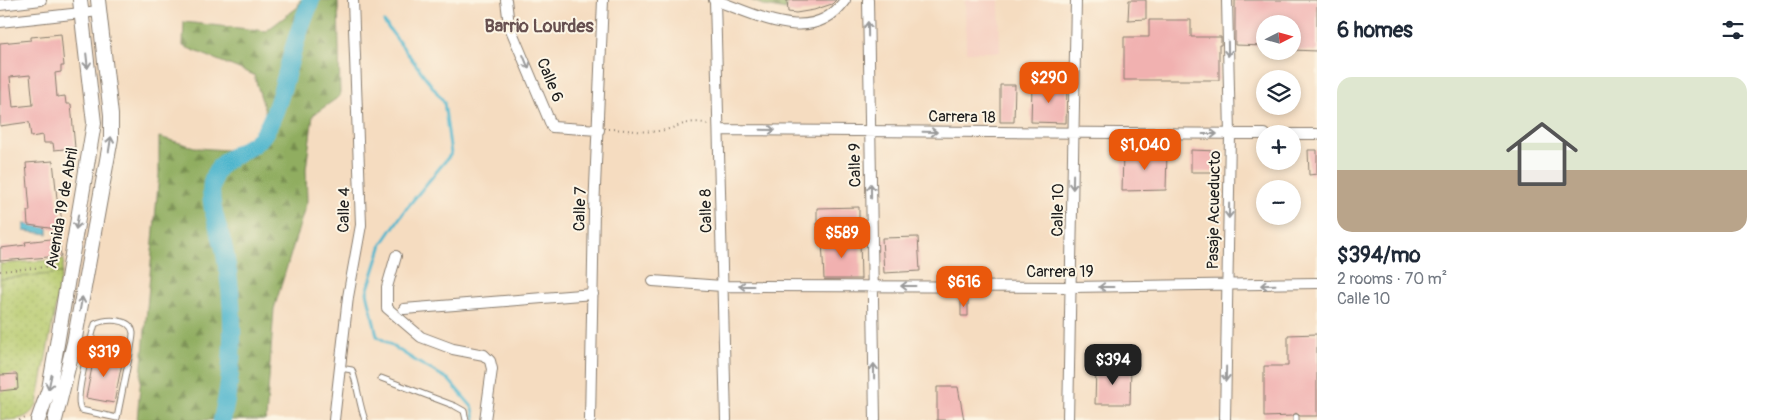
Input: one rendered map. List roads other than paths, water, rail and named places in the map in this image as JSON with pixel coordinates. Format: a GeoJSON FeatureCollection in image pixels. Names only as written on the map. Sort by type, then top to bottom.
{"type":"FeatureCollection","features":[{"type":"Feature","properties":{"kind":"street"},"geometry":{"type":"LineString","coordinates":[[0,5],[41,0]]}},
{"type":"Feature","properties":{"kind":"street","name":"Calle 4"},"geometry":{"type":"LineString","coordinates":[[334,420],[348,296],[361,225],[353,0]]}},
{"type":"Feature","properties":{"kind":"street","name":"Calle 6"},"geometry":{"type":"LineString","coordinates":[[506,0],[509,25],[552,127],[599,130]]}},
{"type":"Feature","properties":{"kind":"street","name":"Calle 7"},"geometry":{"type":"LineString","coordinates":[[590,420],[594,210],[599,130],[603,0]]}},
{"type":"Feature","properties":{"kind":"street"},"geometry":{"type":"LineString","coordinates":[[715,0],[777,23],[802,26],[827,17],[844,0]]}},
{"type":"Feature","properties":{"kind":"street","name":"Calle 8"},"geometry":{"type":"LineString","coordinates":[[715,0],[726,420]]}},
{"type":"Feature","properties":{"kind":"street","name":"Calle 9"},"geometry":{"type":"LineString","coordinates":[[868,0],[875,420]]}},
{"type":"Feature","properties":{"kind":"street","name":"Calle 10"},"geometry":{"type":"LineString","coordinates":[[1068,420],[1076,0]]}},
{"type":"Feature","properties":{"kind":"street","name":"Pasaje Acueducto"},"geometry":{"type":"LineString","coordinates":[[1225,420],[1230,135],[1227,0]]}},
{"type":"Feature","properties":{"kind":"street"},"geometry":{"type":"LineString","coordinates":[[0,22],[81,6],[98,5],[111,138],[74,343],[55,420]]}},
{"type":"Feature","properties":{"kind":"street","name":"Avenida 19 de Abril"},"geometry":{"type":"LineString","coordinates":[[33,418],[49,389],[94,123],[81,6]]}},
{"type":"Feature","properties":{"kind":"street","name":"Carrera 18"},"geometry":{"type":"LineString","coordinates":[[719,130],[1256,134]]}},
{"type":"Feature","properties":{"kind":"street"},"geometry":{"type":"LineString","coordinates":[[1301,134],[1317,134]]}},
{"type":"Feature","properties":{"kind":"street"},"geometry":{"type":"LineString","coordinates":[[396,256],[387,287],[387,308],[421,337],[452,349],[484,355],[490,361],[492,369],[485,420]]}},
{"type":"Feature","properties":{"kind":"street","name":"Carrera 19"},"geometry":{"type":"LineString","coordinates":[[653,282],[722,286],[1072,287],[1228,286],[1317,283]]}},
{"type":"Feature","properties":{"kind":"street"},"geometry":{"type":"LineString","coordinates":[[404,309],[592,294]]}},
{"type":"Feature","properties":{"kind":"lane"},"geometry":{"type":"LineString","coordinates":[[102,320],[126,323],[131,327],[133,334],[117,418],[85,412],[78,405],[90,346],[95,324],[102,320]]}},
{"type":"Feature","properties":{"kind":"lane"},"geometry":{"type":"LineString","coordinates":[[74,343],[130,353]]}},
{"type":"Feature","properties":{"kind":"lane"},"geometry":{"type":"LineString","coordinates":[[339,368],[352,370],[357,386],[360,407],[365,420]]}},
{"type":"Feature","properties":{"kind":"lane"},"geometry":{"type":"LineString","coordinates":[[381,378],[456,406],[464,411],[466,420]]}},
{"type":"Feature","properties":{"kind":"water"},"geometry":{"type":"Polygon","coordinates":[[[24,224],[48,227],[48,234],[24,231],[24,224]]]}},
{"type":"Feature","properties":{"kind":"waterway"},"geometry":{"type":"LineString","coordinates":[[222,420],[229,379],[232,316],[225,254],[213,210],[212,183],[215,173],[220,166],[259,140],[270,123],[278,104],[296,40],[311,0]]}},
{"type":"Feature","properties":{"kind":"waterway"},"geometry":{"type":"LineString","coordinates":[[384,22],[444,102],[451,154],[405,210],[382,244],[367,292],[377,336],[448,379],[473,408],[475,420]]}},
{"type":"Feature","properties":{"kind":"district","name":"Barrio Lourdes"},"geometry":{"type":"Point","coordinates":[539,26]}}]}
